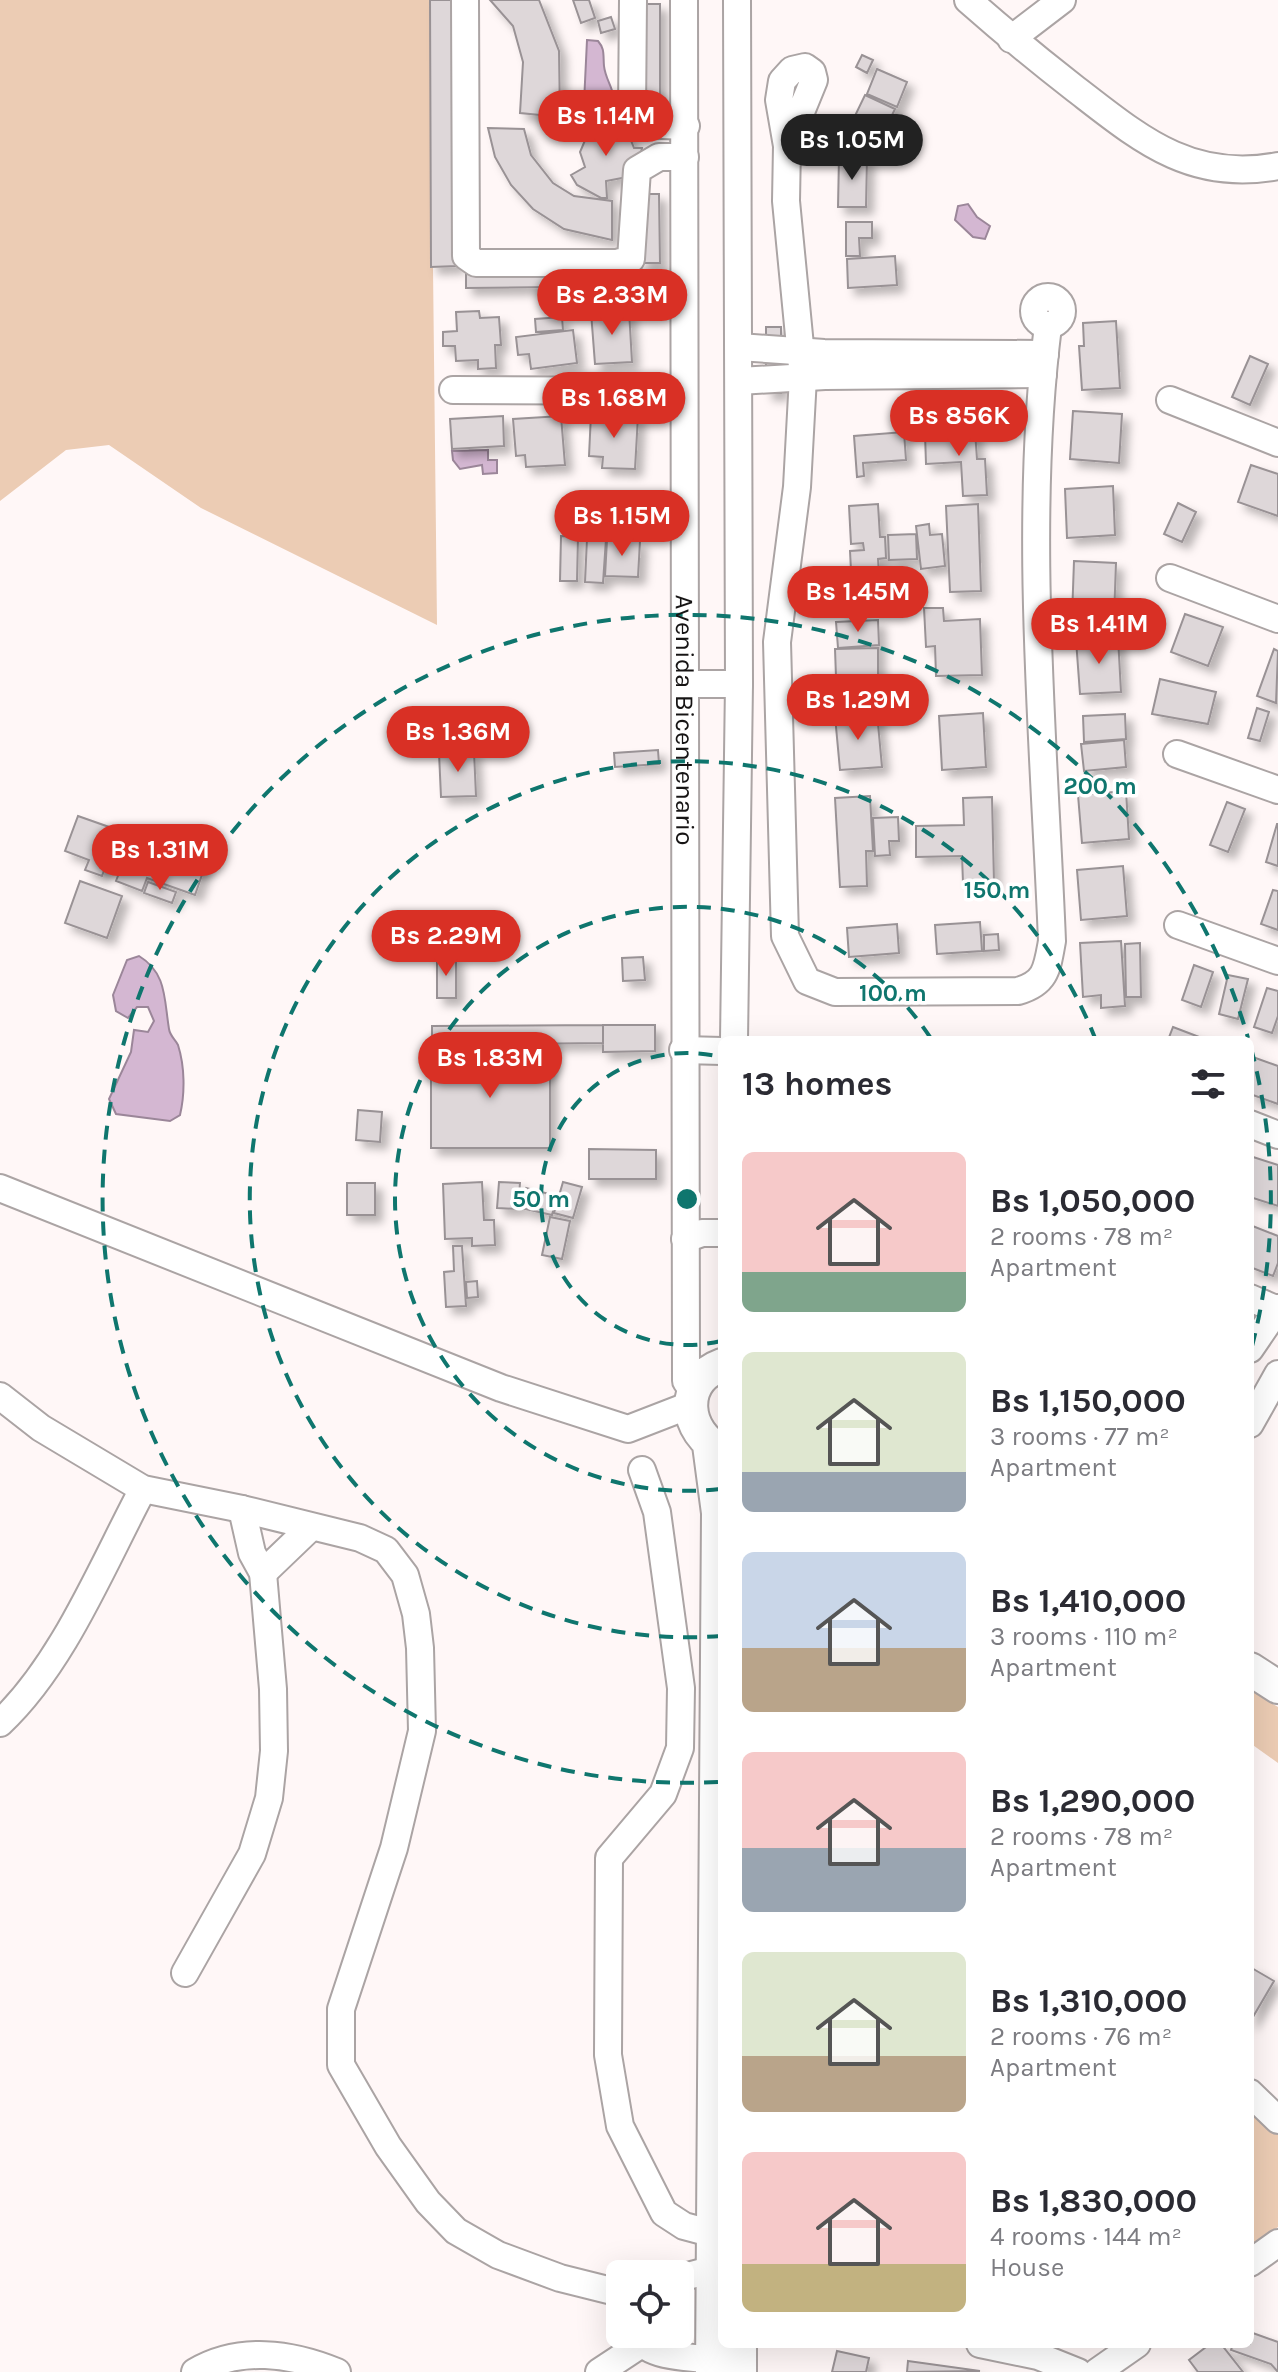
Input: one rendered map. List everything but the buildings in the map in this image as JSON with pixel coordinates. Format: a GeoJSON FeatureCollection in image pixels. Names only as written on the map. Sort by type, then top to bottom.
{"type":"FeatureCollection","features":[{"type":"Feature","properties":{"kind":"main road"},"geometry":{"type":"LineString","coordinates":[[718,1368],[702,1378],[692,1398],[698,1434],[715,1448],[718,1513],[714,2234],[718,2326]]}},
{"type":"Feature","properties":{"kind":"main road"},"geometry":{"type":"LineString","coordinates":[[1254,1672],[1278,1687]]}},
{"type":"Feature","properties":{"kind":"main road"},"geometry":{"type":"LineString","coordinates":[[720,2348],[721,2368]]}},
{"type":"Feature","properties":{"kind":"main road"},"geometry":{"type":"LineString","coordinates":[[721,2368],[737,2348]]}},
{"type":"Feature","properties":{"kind":"street"},"geometry":{"type":"LineString","coordinates":[[465,0],[466,256],[476,263],[617,263],[631,259],[637,170],[659,157],[685,157]]}},
{"type":"Feature","properties":{"kind":"street"},"geometry":{"type":"LineString","coordinates":[[633,0],[632,113],[638,124],[686,126]]}},
{"type":"Feature","properties":{"kind":"street","name":"Avenida Bicentenario"},"geometry":{"type":"LineString","coordinates":[[684,0],[686,684],[683,1050],[686,1381],[692,1398]]}},
{"type":"Feature","properties":{"kind":"street","name":"Avenida Bicentenario"},"geometry":{"type":"LineString","coordinates":[[734,1036],[739,684],[737,0]]}},
{"type":"Feature","properties":{"kind":"street"},"geometry":{"type":"LineString","coordinates":[[968,0],[1011,39],[1146,143],[1178,158],[1218,167],[1278,166]]}},
{"type":"Feature","properties":{"kind":"street"},"geometry":{"type":"LineString","coordinates":[[1011,39],[1062,0]]}},
{"type":"Feature","properties":{"kind":"street"},"geometry":{"type":"LineString","coordinates":[[787,146],[786,201],[803,377],[797,487],[777,642],[785,936],[807,981],[835,992],[1018,991],[1034,986],[1046,976],[1052,941],[1037,566],[1048,326]]}},
{"type":"Feature","properties":{"kind":"street"},"geometry":{"type":"LineString","coordinates":[[739,347],[1044,364]]}},
{"type":"Feature","properties":{"kind":"street"},"geometry":{"type":"LineString","coordinates":[[739,381],[1044,364]]}},
{"type":"Feature","properties":{"kind":"street"},"geometry":{"type":"LineString","coordinates":[[453,390],[683,391]]}},
{"type":"Feature","properties":{"kind":"street"},"geometry":{"type":"LineString","coordinates":[[1170,400],[1278,443]]}},
{"type":"Feature","properties":{"kind":"street"},"geometry":{"type":"LineString","coordinates":[[1170,578],[1278,619]]}},
{"type":"Feature","properties":{"kind":"street"},"geometry":{"type":"LineString","coordinates":[[686,684],[739,684]]}},
{"type":"Feature","properties":{"kind":"street"},"geometry":{"type":"LineString","coordinates":[[1177,754],[1278,790]]}},
{"type":"Feature","properties":{"kind":"street"},"geometry":{"type":"LineString","coordinates":[[1178,925],[1278,961]]}},
{"type":"Feature","properties":{"kind":"street"},"geometry":{"type":"LineString","coordinates":[[683,1050],[718,1051]]}},
{"type":"Feature","properties":{"kind":"street"},"geometry":{"type":"LineString","coordinates":[[1254,1126],[1278,1135]]}},
{"type":"Feature","properties":{"kind":"street"},"geometry":{"type":"LineString","coordinates":[[0,1188],[501,1388],[628,1429],[692,1398]]}},
{"type":"Feature","properties":{"kind":"street"},"geometry":{"type":"LineString","coordinates":[[685,1239],[702,1233],[718,1233]]}},
{"type":"Feature","properties":{"kind":"street"},"geometry":{"type":"LineString","coordinates":[[1254,1300],[1278,1309],[1254,1343]]}},
{"type":"Feature","properties":{"kind":"street"},"geometry":{"type":"LineString","coordinates":[[1254,1417],[1278,1374]]}},
{"type":"Feature","properties":{"kind":"street"},"geometry":{"type":"LineString","coordinates":[[0,1396],[41,1428],[143,1489],[360,1538],[386,1550],[405,1575],[416,1614],[422,1677],[422,1731],[410,1791],[341,2009],[341,2065],[388,2146],[428,2202],[456,2231],[498,2255],[560,2278],[606,2290]]}},
{"type":"Feature","properties":{"kind":"street"},"geometry":{"type":"LineString","coordinates":[[642,1470],[657,1512],[681,1688],[680,1748],[663,1794],[609,1858],[608,2055],[620,2126],[664,2213],[684,2226],[714,2234]]}},
{"type":"Feature","properties":{"kind":"street"},"geometry":{"type":"LineString","coordinates":[[0,1723],[27,1698],[143,1489]]}},
{"type":"Feature","properties":{"kind":"street"},"geometry":{"type":"LineString","coordinates":[[185,1973],[252,1854],[269,1798],[274,1751],[273,1689],[263,1573],[252,1553],[242,1509]]}},
{"type":"Feature","properties":{"kind":"street"},"geometry":{"type":"LineString","coordinates":[[263,1573],[311,1527]]}},
{"type":"Feature","properties":{"kind":"street"},"geometry":{"type":"LineString","coordinates":[[1254,2097],[1278,2120]]}},
{"type":"Feature","properties":{"kind":"street"},"geometry":{"type":"LineString","coordinates":[[1254,2260],[1278,2243]]}},
{"type":"Feature","properties":{"kind":"street"},"geometry":{"type":"LineString","coordinates":[[694,2274],[714,2269]]}},
{"type":"Feature","properties":{"kind":"street"},"geometry":{"type":"LineString","coordinates":[[599,2372],[628,2348]]}},
{"type":"Feature","properties":{"kind":"street"},"geometry":{"type":"LineString","coordinates":[[651,2348],[662,2354],[721,2368]]}},
{"type":"Feature","properties":{"kind":"street"},"geometry":{"type":"LineString","coordinates":[[997,2348],[1078,2372]]}},
{"type":"Feature","properties":{"kind":"street"},"geometry":{"type":"LineString","coordinates":[[1097,2372],[1131,2348]]}},
{"type":"Feature","properties":{"kind":"street"},"geometry":{"type":"LineString","coordinates":[[195,2372],[226,2358],[266,2354],[311,2361],[337,2372]]}},
{"type":"Feature","properties":{"kind":"shaded area"},"geometry":{"type":"Polygon","coordinates":[[[0,0],[430,0],[437,625],[201,508],[109,445],[66,450],[0,501],[0,0]]]}},
{"type":"Feature","properties":{"kind":"shaded area"},"geometry":{"type":"Polygon","coordinates":[[[587,40],[598,41],[602,47],[605,72],[614,99],[611,112],[595,117],[584,103],[587,40]]]}},
{"type":"Feature","properties":{"kind":"shaded area"},"geometry":{"type":"Polygon","coordinates":[[[968,204],[977,217],[990,226],[985,239],[973,237],[955,220],[958,206],[968,204]]]}},
{"type":"Feature","properties":{"kind":"shaded area"},"geometry":{"type":"Polygon","coordinates":[[[488,450],[488,460],[497,460],[497,473],[483,474],[482,465],[460,469],[453,460],[452,451],[488,450]]]}},
{"type":"Feature","properties":{"kind":"shaded area"},"geometry":{"type":"Polygon","coordinates":[[[139,956],[155,970],[163,988],[170,1031],[178,1045],[182,1062],[180,1115],[170,1121],[116,1114],[109,1099],[131,1052],[134,1030],[148,1032],[154,1021],[148,1007],[137,1007],[128,1018],[116,1011],[113,995],[127,960],[139,956]]]}},
{"type":"Feature","properties":{"kind":"shaded area"},"geometry":{"type":"Polygon","coordinates":[[[1254,1692],[1278,1707],[1278,1763],[1254,1746],[1254,1692]]]}},
{"type":"Feature","properties":{"kind":"shaded area"},"geometry":{"type":"Polygon","coordinates":[[[1254,2110],[1278,2134],[1278,2227],[1254,2245],[1254,2110]]]}}]}
